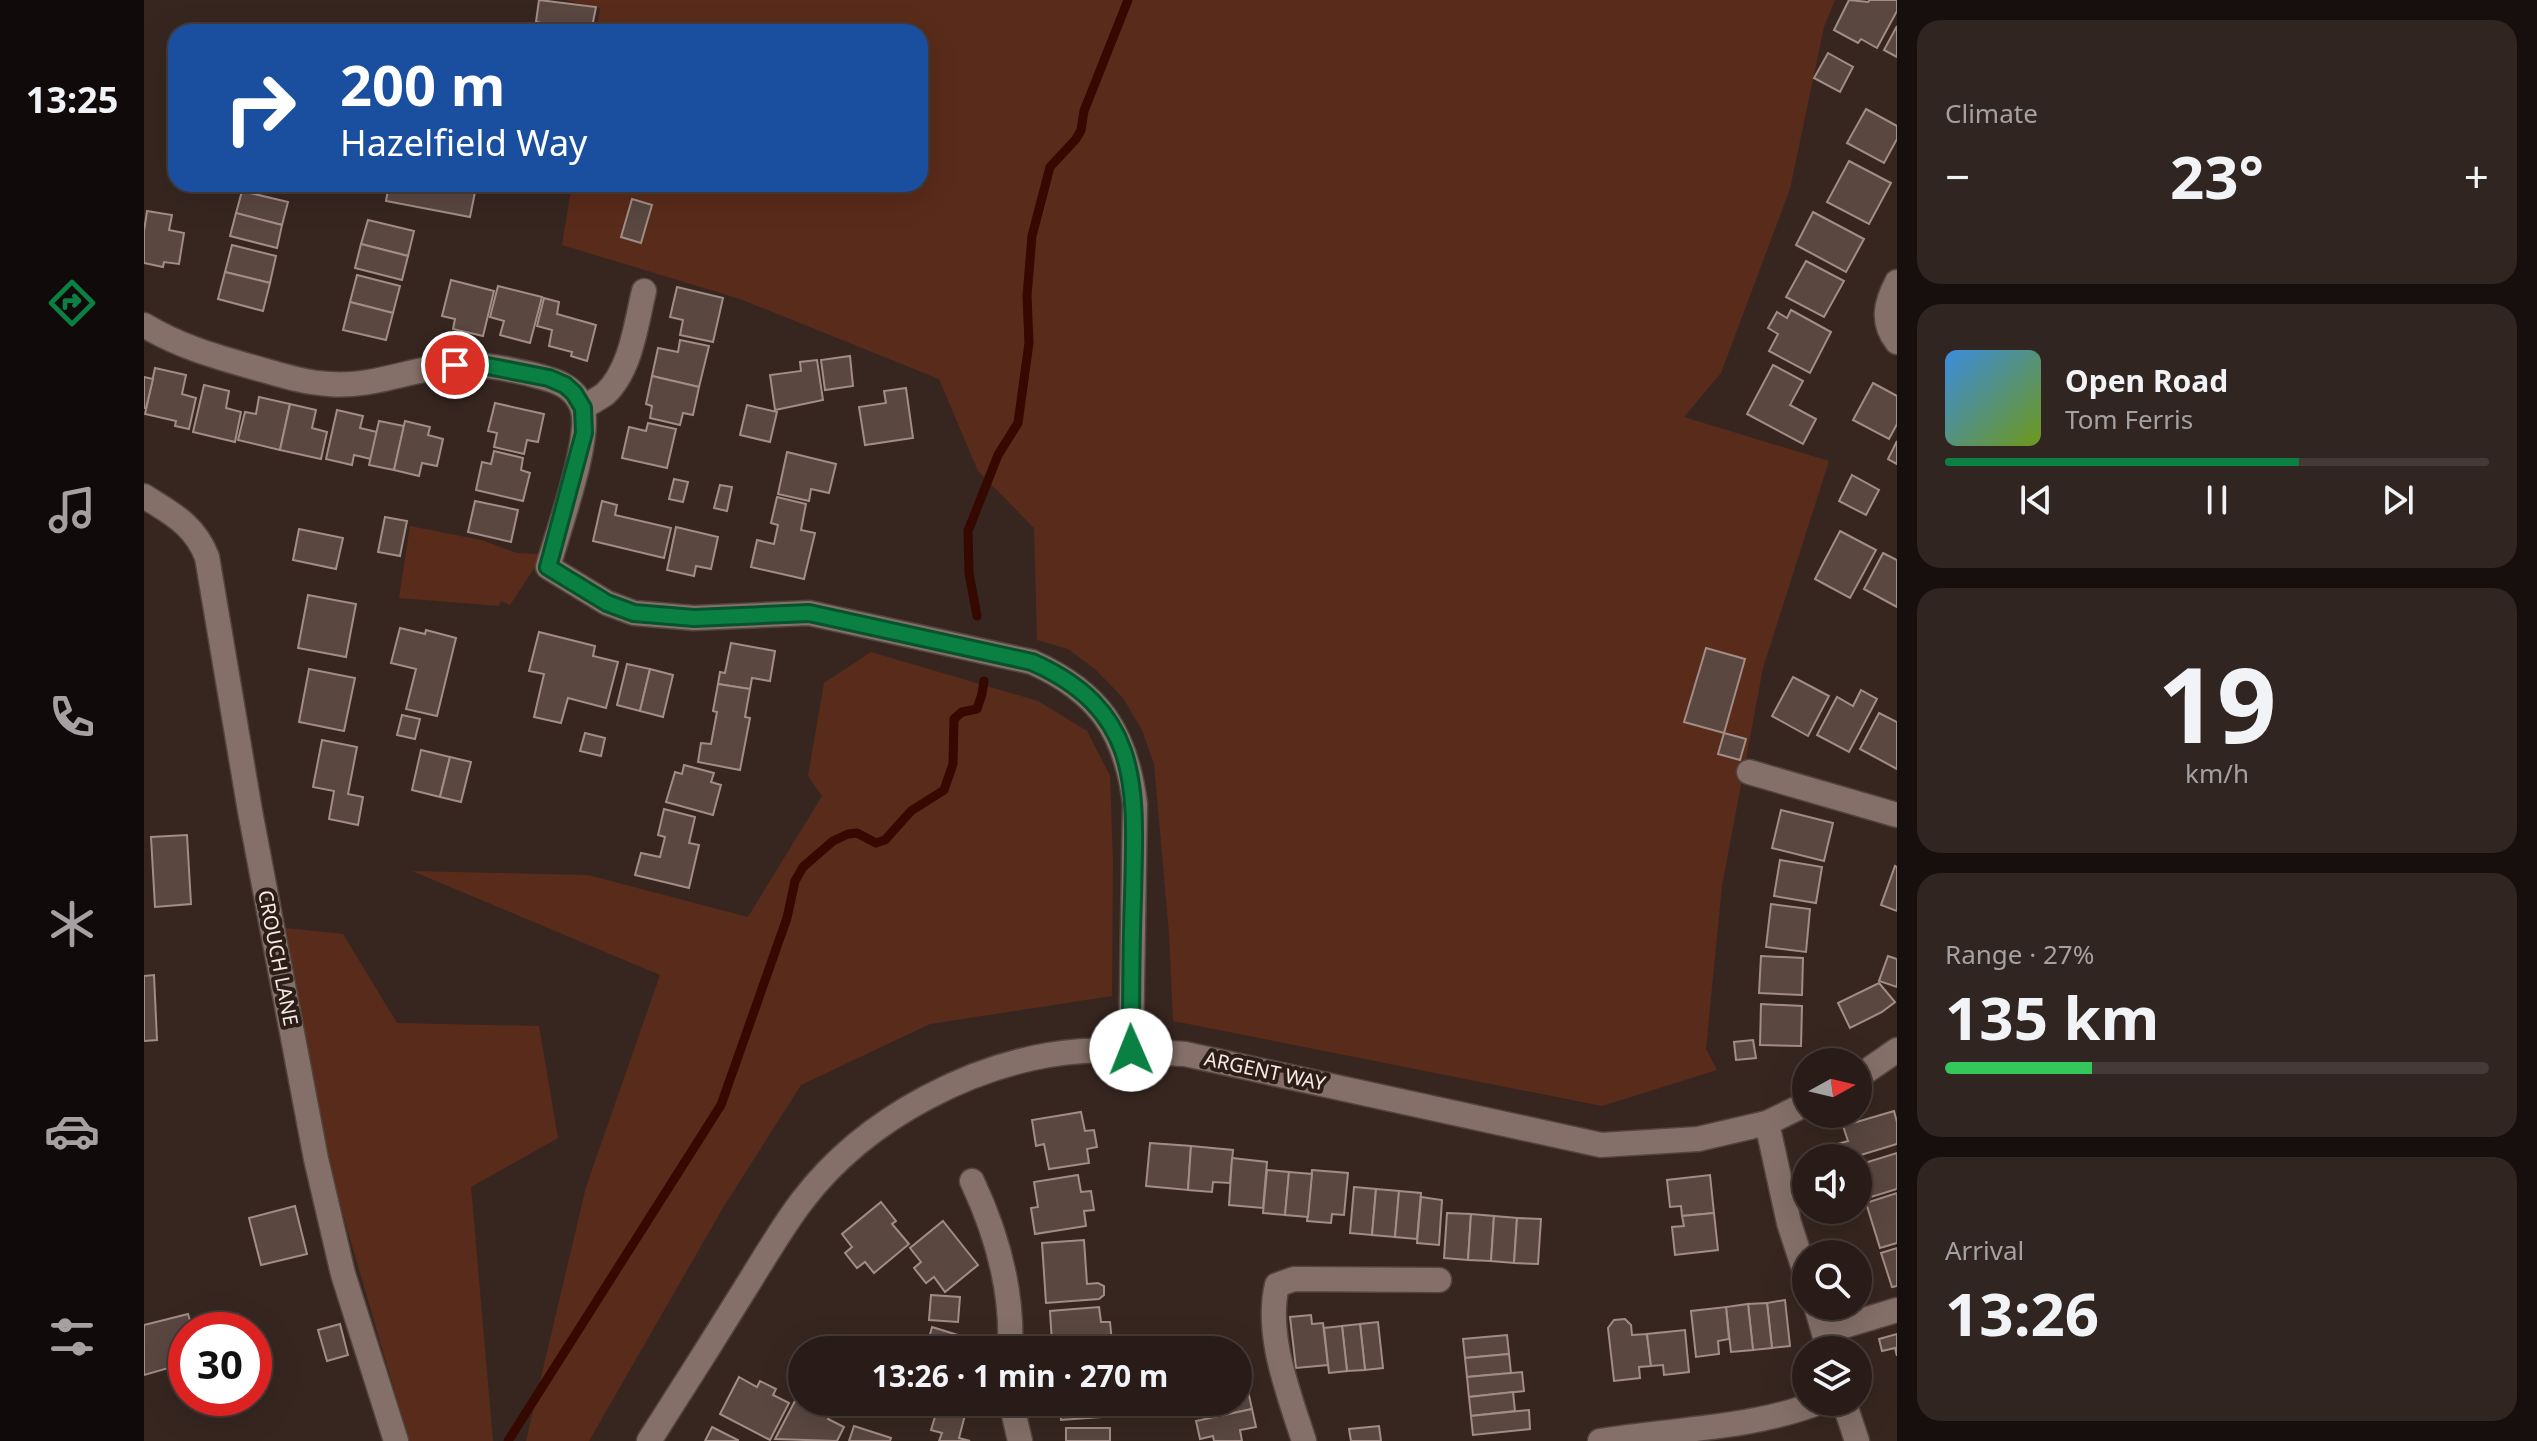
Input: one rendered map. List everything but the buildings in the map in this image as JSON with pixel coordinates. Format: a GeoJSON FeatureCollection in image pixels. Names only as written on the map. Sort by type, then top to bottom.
{"type":"FeatureCollection","features":[{"type":"Feature","properties":{"kind":"street"},"geometry":{"type":"LineString","coordinates":[[1897,282],[1886,314],[1887,324],[1897,342]]}},
{"type":"Feature","properties":{"kind":"street"},"geometry":{"type":"LineString","coordinates":[[583,408],[604,394],[614,382],[629,351],[644,291]]}},
{"type":"Feature","properties":{"kind":"street"},"geometry":{"type":"LineString","coordinates":[[144,325],[168,340],[195,351],[328,384],[352,384],[455,365],[477,364],[565,385],[583,408],[584,433],[548,567],[607,603],[634,613],[694,618],[809,613],[1021,659],[1057,674],[1079,689],[1099,709],[1113,730],[1124,751],[1131,776],[1135,804],[1131,1050]]}},
{"type":"Feature","properties":{"kind":"street","name":"CROUCH LANE"},"geometry":{"type":"LineString","coordinates":[[144,496],[178,517],[196,534],[207,557],[250,811],[316,1159],[343,1274],[396,1441]]}},
{"type":"Feature","properties":{"kind":"street"},"geometry":{"type":"LineString","coordinates":[[1749,772],[1897,815]]}},
{"type":"Feature","properties":{"kind":"street","name":"ARGENT WAY"},"geometry":{"type":"LineString","coordinates":[[649,1441],[802,1201],[828,1171],[888,1120],[923,1099],[984,1072],[1079,1051],[1131,1050],[1185,1054],[1601,1145],[1698,1139],[1767,1123],[1792,1111]]}},
{"type":"Feature","properties":{"kind":"street"},"geometry":{"type":"LineString","coordinates":[[1872,1067],[1897,1050]]}},
{"type":"Feature","properties":{"kind":"street"},"geometry":{"type":"LineString","coordinates":[[1767,1123],[1795,1240]]}},
{"type":"Feature","properties":{"kind":"street"},"geometry":{"type":"LineString","coordinates":[[972,1181],[987,1213],[1003,1270],[1010,1336]]}},
{"type":"Feature","properties":{"kind":"street"},"geometry":{"type":"LineString","coordinates":[[1304,1441],[1280,1366],[1273,1300],[1277,1285],[1294,1279],[1439,1280]]}},
{"type":"Feature","properties":{"kind":"street"},"geometry":{"type":"LineString","coordinates":[[1838,1336],[1897,1310]]}},
{"type":"Feature","properties":{"kind":"street"},"geometry":{"type":"LineString","coordinates":[[1600,1441],[1718,1425],[1792,1410]]}},
{"type":"Feature","properties":{"kind":"street"},"geometry":{"type":"LineString","coordinates":[[1014,1416],[1020,1441]]}},
{"type":"Feature","properties":{"kind":"street"},"geometry":{"type":"LineString","coordinates":[[1849,1416],[1857,1441]]}},
{"type":"Feature","properties":{"kind":"shaded area"},"geometry":{"type":"Polygon","coordinates":[[[565,0],[1835,0],[1824,27],[1790,189],[1721,373],[1684,417],[1829,461],[1763,668],[1722,886],[1706,1049],[1717,1070],[1602,1106],[1173,1021],[1169,933],[1154,764],[1142,730],[1123,698],[1096,670],[1068,649],[1037,640],[1034,528],[978,471],[939,379],[740,299],[562,245],[571,192],[928,192],[928,24],[597,24],[600,8],[565,0]]]}},
{"type":"Feature","properties":{"kind":"shaded area"},"geometry":{"type":"Polygon","coordinates":[[[410,526],[481,540],[517,553],[540,554],[510,605],[501,601],[499,606],[399,598],[410,526]]]}},
{"type":"Feature","properties":{"kind":"shaded area"},"geometry":{"type":"Polygon","coordinates":[[[871,652],[1038,701],[1087,731],[1110,776],[1112,996],[930,1024],[801,1085],[724,1206],[589,1441],[526,1441],[586,1187],[660,975],[412,871],[588,875],[748,917],[822,796],[808,776],[824,683],[871,652]]]}},
{"type":"Feature","properties":{"kind":"shaded area"},"geometry":{"type":"Polygon","coordinates":[[[286,928],[343,934],[397,1023],[539,1026],[558,1138],[471,1187],[493,1441],[409,1441],[326,1156],[304,1058],[286,928]]]}},
{"type":"Feature","properties":{"kind":"waterway"},"geometry":{"type":"LineString","coordinates":[[977,616],[969,573],[968,531],[998,455],[1018,423],[1029,343],[1027,296],[1032,236],[1050,167],[1081,130],[1084,111],[1128,0]]}},
{"type":"Feature","properties":{"kind":"waterway"},"geometry":{"type":"LineString","coordinates":[[508,1441],[721,1105],[787,918],[795,881],[803,867],[833,841],[848,834],[857,833],[876,843],[885,840],[911,811],[944,790],[953,764],[954,719],[962,712],[977,709],[984,681]]}},
{"type":"Feature","properties":{"kind":"route"},"geometry":{"type":"LineString","coordinates":[[455,365],[477,364],[549,378],[574,393],[583,408],[584,433],[548,567],[607,603],[634,613],[660,617],[809,613],[866,624],[1032,662],[1079,689],[1099,709],[1124,751],[1135,804],[1131,1050]]}}]}
